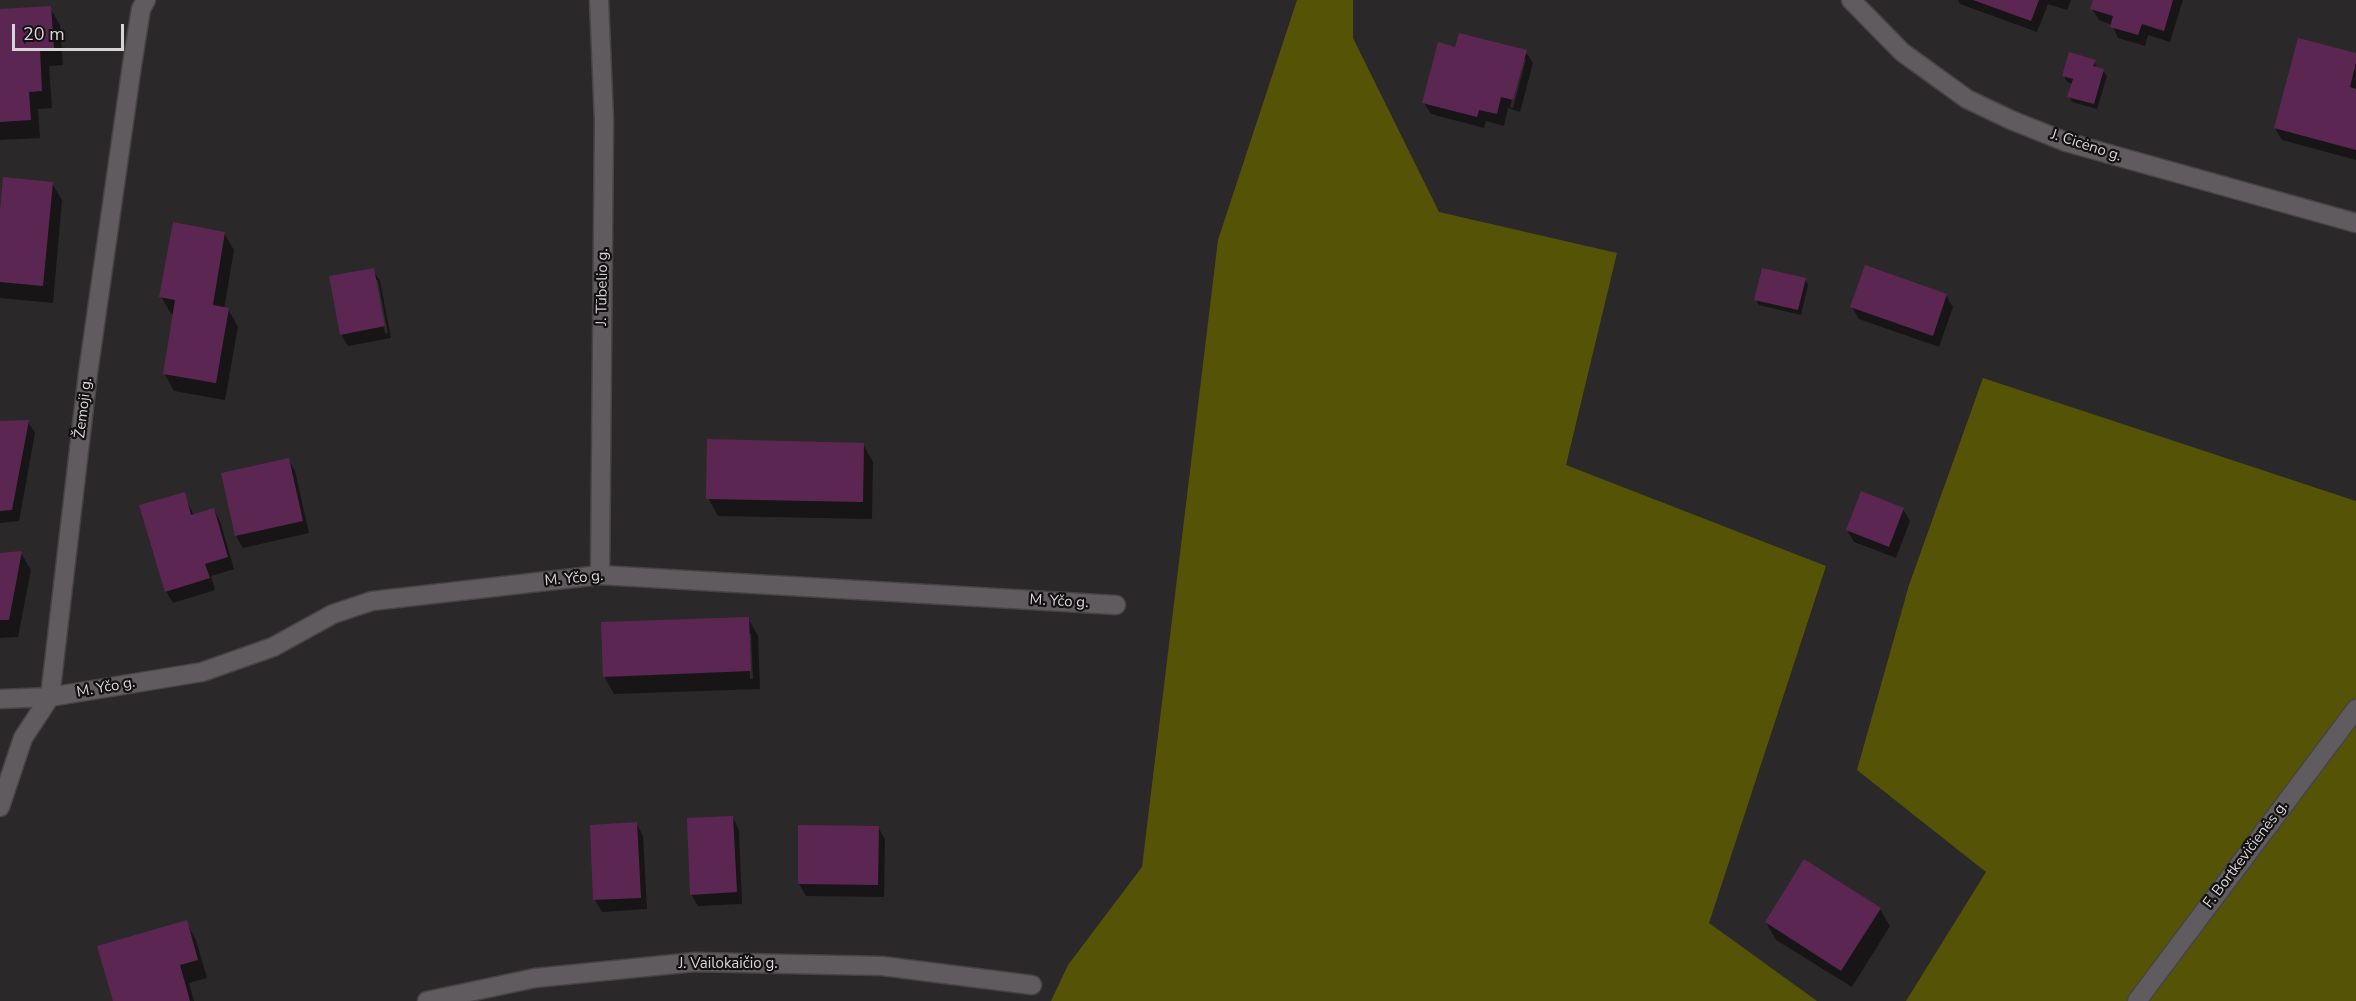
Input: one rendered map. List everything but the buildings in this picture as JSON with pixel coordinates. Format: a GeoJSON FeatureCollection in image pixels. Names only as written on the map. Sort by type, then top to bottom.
{"type":"FeatureCollection","features":[{"type":"Feature","properties":{"kind":"street","name":"Žemoji g."},"geometry":{"type":"LineString","coordinates":[[0,807],[23,738],[50,697],[88,373],[132,64],[141,9],[146,0]]}},
{"type":"Feature","properties":{"kind":"street","name":"J. Tūbelio g."},"geometry":{"type":"LineString","coordinates":[[599,0],[604,121],[600,575]]}},
{"type":"Feature","properties":{"kind":"street","name":"J. Cicėno g."},"geometry":{"type":"LineString","coordinates":[[1851,0],[1902,52],[1966,99],[2011,120],[2066,142],[2356,223]]}},
{"type":"Feature","properties":{"kind":"street","name":"M. Yčo g."},"geometry":{"type":"LineString","coordinates":[[0,699],[50,697],[202,672],[273,646],[333,614],[372,601],[600,575],[1116,606]]}},
{"type":"Feature","properties":{"kind":"street","name":"F. Bortkevičienės g."},"geometry":{"type":"LineString","coordinates":[[2137,1001],[2356,708]]}},
{"type":"Feature","properties":{"kind":"street","name":"J. Vailokaičio g."},"geometry":{"type":"LineString","coordinates":[[427,1001],[535,978],[695,962],[882,966],[1032,985]]}},
{"type":"Feature","properties":{"kind":"shaded area"},"geometry":{"type":"Polygon","coordinates":[[[1297,0],[1353,0],[1353,38],[1439,212],[1617,253],[1566,465],[1826,566],[1709,923],[1817,1001],[1051,1001],[1068,965],[1142,867],[1218,240],[1297,0]]]}},
{"type":"Feature","properties":{"kind":"shaded area"},"geometry":{"type":"Polygon","coordinates":[[[1983,378],[2356,501],[2356,1001],[1906,1001],[1986,872],[1857,770],[1909,585],[1983,378]]]}}]}
